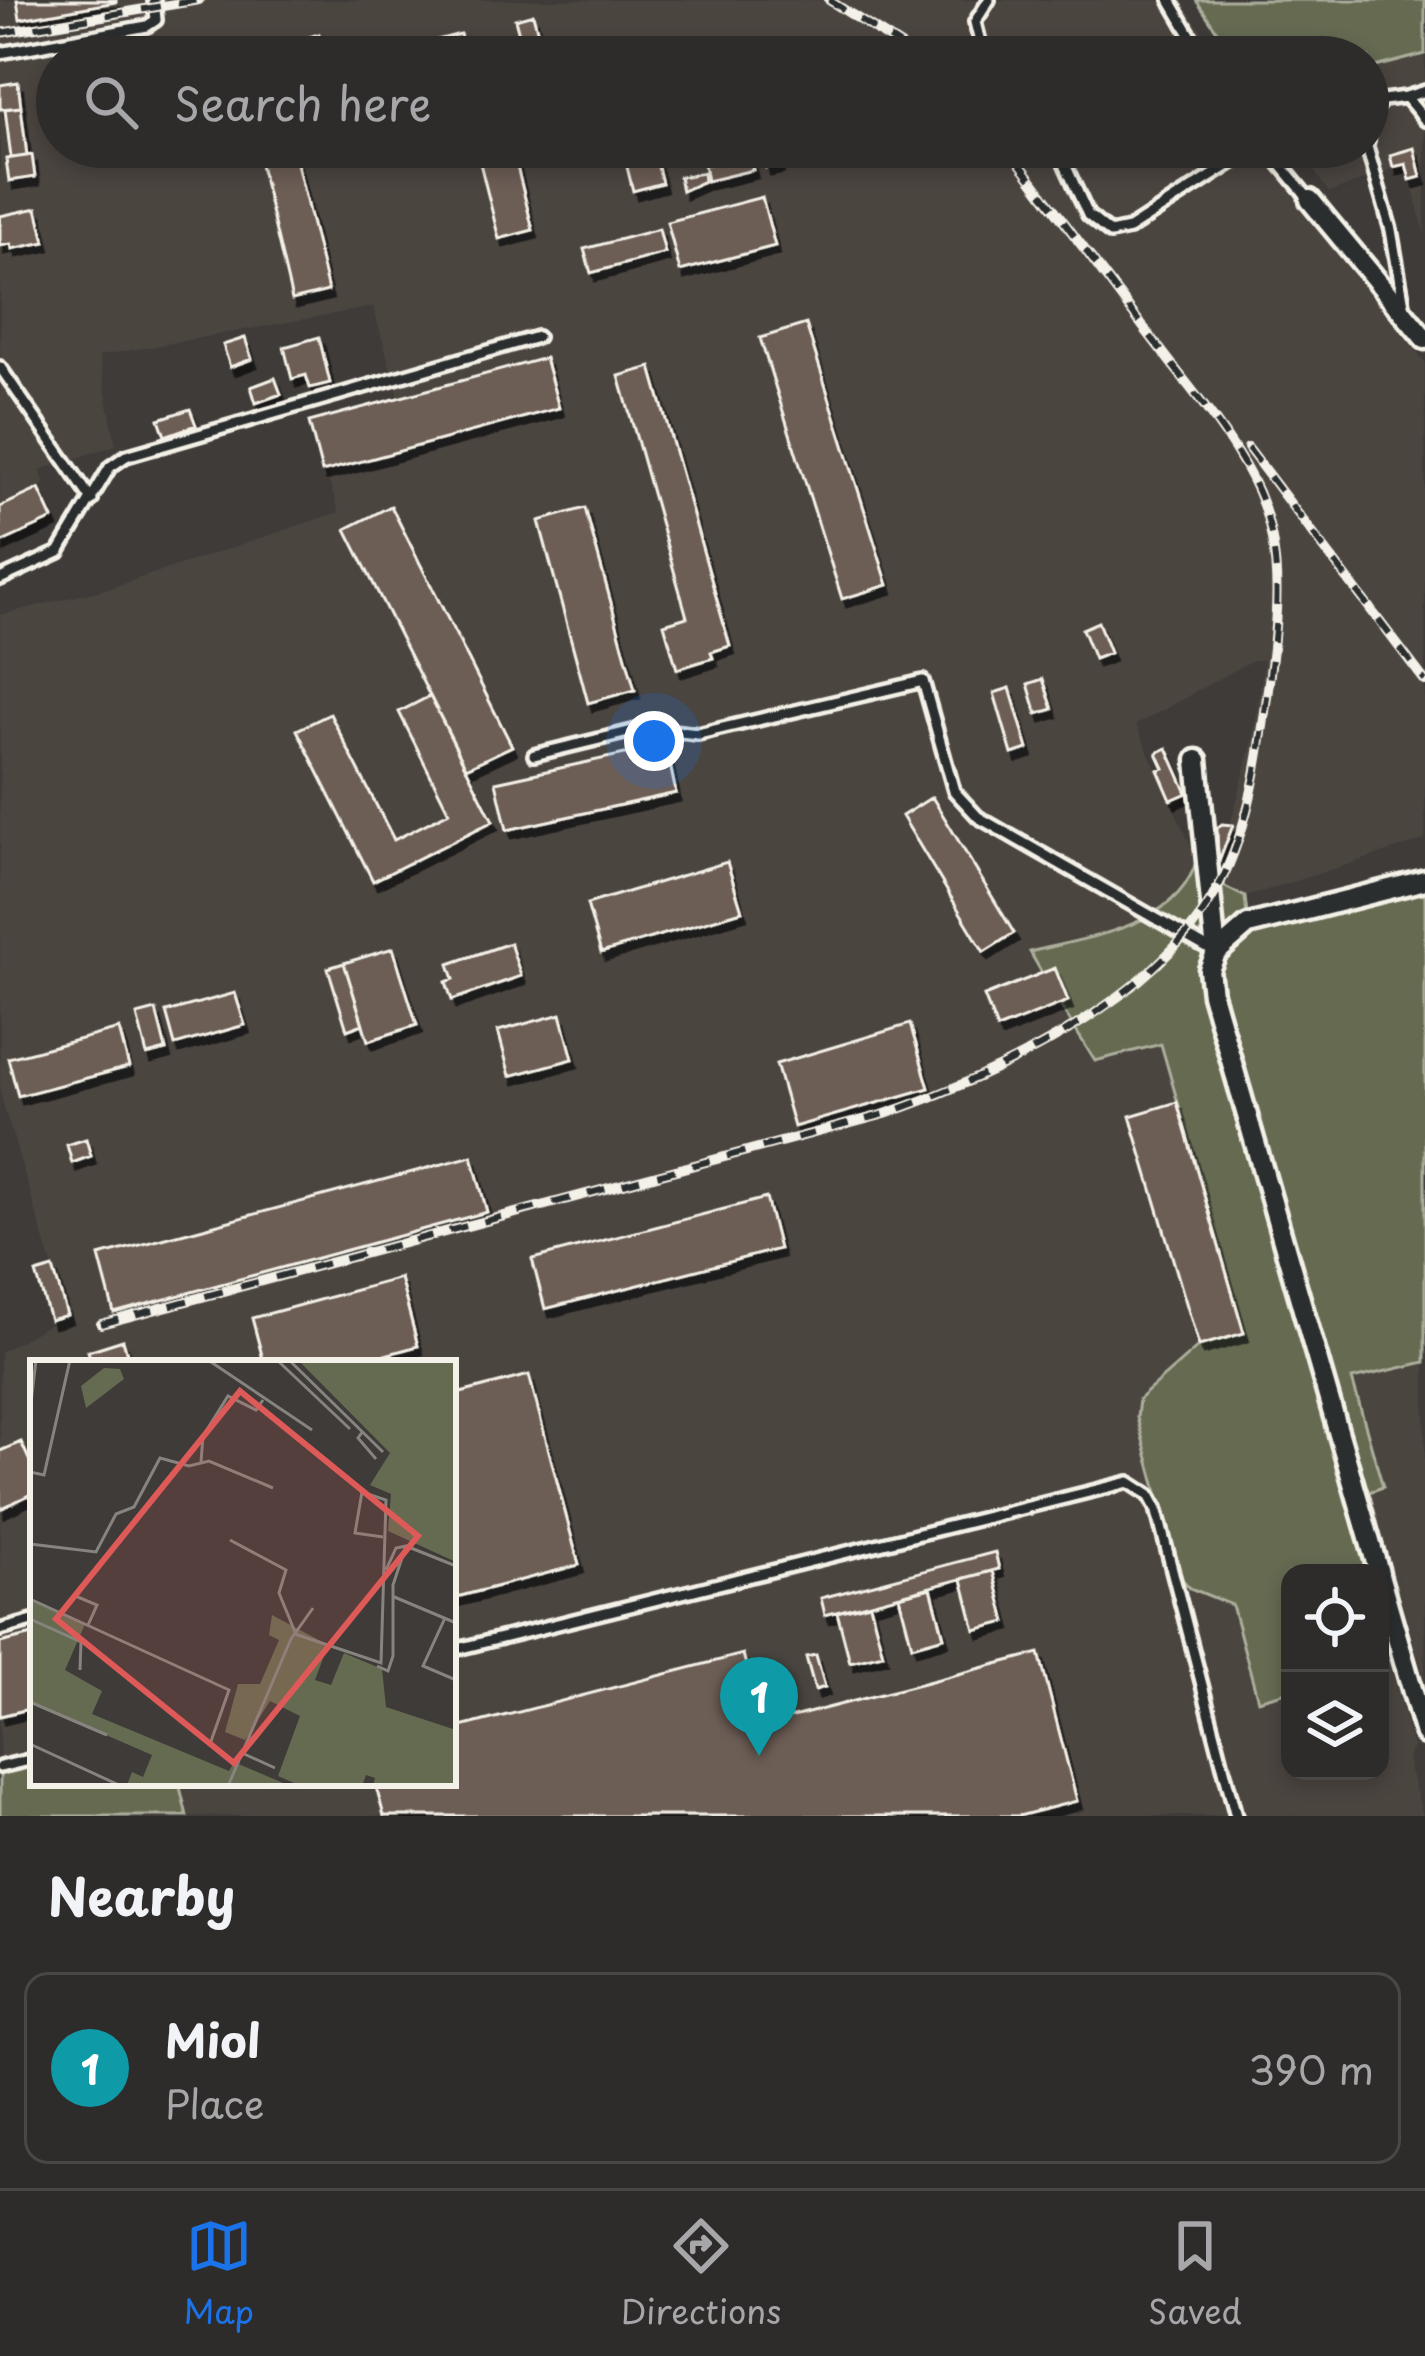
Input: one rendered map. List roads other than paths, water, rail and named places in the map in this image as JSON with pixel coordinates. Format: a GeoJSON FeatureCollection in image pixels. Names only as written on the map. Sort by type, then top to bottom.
{"type":"FeatureCollection","features":[{"type":"Feature","properties":{"kind":"street"},"geometry":{"type":"LineString","coordinates":[[1310,200],[1425,339]]}},
{"type":"Feature","properties":{"kind":"street"},"geometry":{"type":"LineString","coordinates":[[1197,760],[1216,953]]}},
{"type":"Feature","properties":{"kind":"street"},"geometry":{"type":"LineString","coordinates":[[1376,1564],[1212,994],[1209,970],[1216,953],[1248,926],[1425,880]]}},
{"type":"Feature","properties":{"kind":"street"},"geometry":{"type":"LineString","coordinates":[[1389,1610],[1425,1734]]}},
{"type":"Feature","properties":{"kind":"lane"},"geometry":{"type":"LineString","coordinates":[[93,36],[147,26],[156,20],[154,0]]}},
{"type":"Feature","properties":{"kind":"lane"},"geometry":{"type":"LineString","coordinates":[[978,36],[975,22],[988,0]]}},
{"type":"Feature","properties":{"kind":"lane"},"geometry":{"type":"LineString","coordinates":[[1170,0],[1188,36]]}},
{"type":"Feature","properties":{"kind":"lane"},"geometry":{"type":"LineString","coordinates":[[0,53],[36,46]]}},
{"type":"Feature","properties":{"kind":"lane"},"geometry":{"type":"LineString","coordinates":[[1389,99],[1425,91]]}},
{"type":"Feature","properties":{"kind":"lane"},"geometry":{"type":"LineString","coordinates":[[1406,98],[1425,121]]}},
{"type":"Feature","properties":{"kind":"lane"},"geometry":{"type":"LineString","coordinates":[[1067,168],[1088,215],[1110,232],[1129,229],[1228,168]]}},
{"type":"Feature","properties":{"kind":"lane"},"geometry":{"type":"LineString","coordinates":[[1281,168],[1310,200]]}},
{"type":"Feature","properties":{"kind":"lane"},"geometry":{"type":"LineString","coordinates":[[1374,168],[1406,316]]}},
{"type":"Feature","properties":{"kind":"lane"},"geometry":{"type":"LineString","coordinates":[[0,579],[59,552],[110,467],[134,453],[537,337]]}},
{"type":"Feature","properties":{"kind":"lane"},"geometry":{"type":"LineString","coordinates":[[0,367],[92,500]]}},
{"type":"Feature","properties":{"kind":"lane"},"geometry":{"type":"LineString","coordinates":[[534,755],[645,728],[698,734],[923,681],[954,791],[977,818],[1216,953]]}},
{"type":"Feature","properties":{"kind":"lane"},"geometry":{"type":"LineString","coordinates":[[456,1649],[1129,1482],[1156,1508],[1236,1816]]}},
{"type":"Feature","properties":{"kind":"lane"},"geometry":{"type":"LineString","coordinates":[[0,1630],[30,1623]]}},
{"type":"Feature","properties":{"kind":"lane"},"geometry":{"type":"LineString","coordinates":[[0,1768],[30,1760]]}},
{"type":"Feature","properties":{"kind":"railway"},"geometry":{"type":"LineString","coordinates":[[0,33],[199,0]]}},
{"type":"Feature","properties":{"kind":"railway"},"geometry":{"type":"LineString","coordinates":[[829,0],[885,36]]}},
{"type":"Feature","properties":{"kind":"railway"},"geometry":{"type":"LineString","coordinates":[[101,1324],[885,1114],[974,1079],[1067,1031],[1151,970],[1185,936],[1212,898],[1235,849],[1261,743],[1277,589],[1267,516],[1226,436],[1023,168]]}},
{"type":"Feature","properties":{"kind":"railway"},"geometry":{"type":"LineString","coordinates":[[1248,448],[1425,681]]}},
{"type":"Feature","properties":{"kind":"place","name":"Miol"},"geometry":{"type":"Point","coordinates":[759,1756]}}]}
